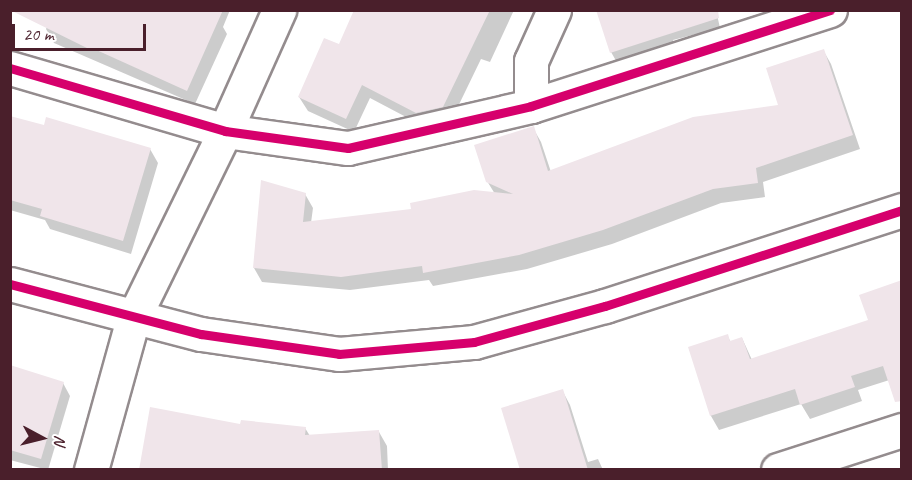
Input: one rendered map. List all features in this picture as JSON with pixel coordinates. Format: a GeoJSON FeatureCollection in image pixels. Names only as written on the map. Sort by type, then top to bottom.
{"type":"FeatureCollection","features":[{"type":"Feature","properties":{"kind":"street"},"geometry":{"type":"LineString","coordinates":[[90,470],[133,319],[225,131],[279,10]]}},
{"type":"Feature","properties":{"kind":"street"},"geometry":{"type":"LineString","coordinates":[[531,106],[531,61],[554,10]]}},
{"type":"Feature","properties":{"kind":"street"},"geometry":{"type":"LineString","coordinates":[[10,68],[225,131],[348,148],[531,106],[830,10]]}},
{"type":"Feature","properties":{"kind":"street"},"geometry":{"type":"LineString","coordinates":[[10,284],[133,319],[201,334],[339,354],[474,342],[605,306],[902,210]]}},
{"type":"Feature","properties":{"kind":"street"},"geometry":{"type":"LineString","coordinates":[[778,470],[902,430]]}},
{"type":"Feature","properties":{"kind":"building"},"geometry":{"type":"Polygon","coordinates":[[[10,10],[223,10],[187,91],[92,48],[91,50],[10,10]]]}},
{"type":"Feature","properties":{"kind":"building"},"geometry":{"type":"Polygon","coordinates":[[[354,10],[490,10],[443,107],[416,113],[362,85],[346,119],[298,97],[324,38],[339,44],[354,10]]]}},
{"type":"Feature","properties":{"kind":"building"},"geometry":{"type":"Polygon","coordinates":[[[596,10],[718,10],[719,18],[610,53],[596,10]]]}},
{"type":"Feature","properties":{"kind":"building"},"geometry":{"type":"Polygon","coordinates":[[[824,49],[853,135],[756,168],[758,183],[713,189],[603,230],[519,255],[423,273],[422,266],[341,277],[253,268],[261,180],[306,193],[303,222],[411,209],[410,203],[474,190],[513,194],[486,182],[474,145],[534,126],[548,171],[693,117],[778,105],[766,68],[824,49]]]}},
{"type":"Feature","properties":{"kind":"building"},"geometry":{"type":"Polygon","coordinates":[[[10,116],[44,125],[46,117],[151,148],[123,241],[40,216],[42,209],[10,200],[10,116]]]}},
{"type":"Feature","properties":{"kind":"building"},"geometry":{"type":"Polygon","coordinates":[[[902,280],[902,401],[895,402],[883,366],[851,376],[855,387],[800,405],[795,389],[710,416],[688,347],[728,334],[730,341],[742,337],[750,359],[868,320],[859,295],[902,280]]]}},
{"type":"Feature","properties":{"kind":"building"},"geometry":{"type":"Polygon","coordinates":[[[10,365],[64,382],[41,459],[10,450],[10,365]]]}},
{"type":"Feature","properties":{"kind":"building"},"geometry":{"type":"Polygon","coordinates":[[[563,389],[588,470],[520,470],[501,408],[563,389]]]}},
{"type":"Feature","properties":{"kind":"building"},"geometry":{"type":"Polygon","coordinates":[[[150,407],[240,424],[241,420],[306,427],[305,435],[379,430],[382,470],[139,470],[150,407]]]}},
{"type":"Feature","properties":{"kind":"cycle path"},"geometry":{"type":"LineString","coordinates":[[10,68],[225,131],[348,148],[531,106],[830,10]]}},
{"type":"Feature","properties":{"kind":"cycle path"},"geometry":{"type":"LineString","coordinates":[[10,284],[201,334],[339,354],[474,342],[605,306],[902,210]]}}]}
